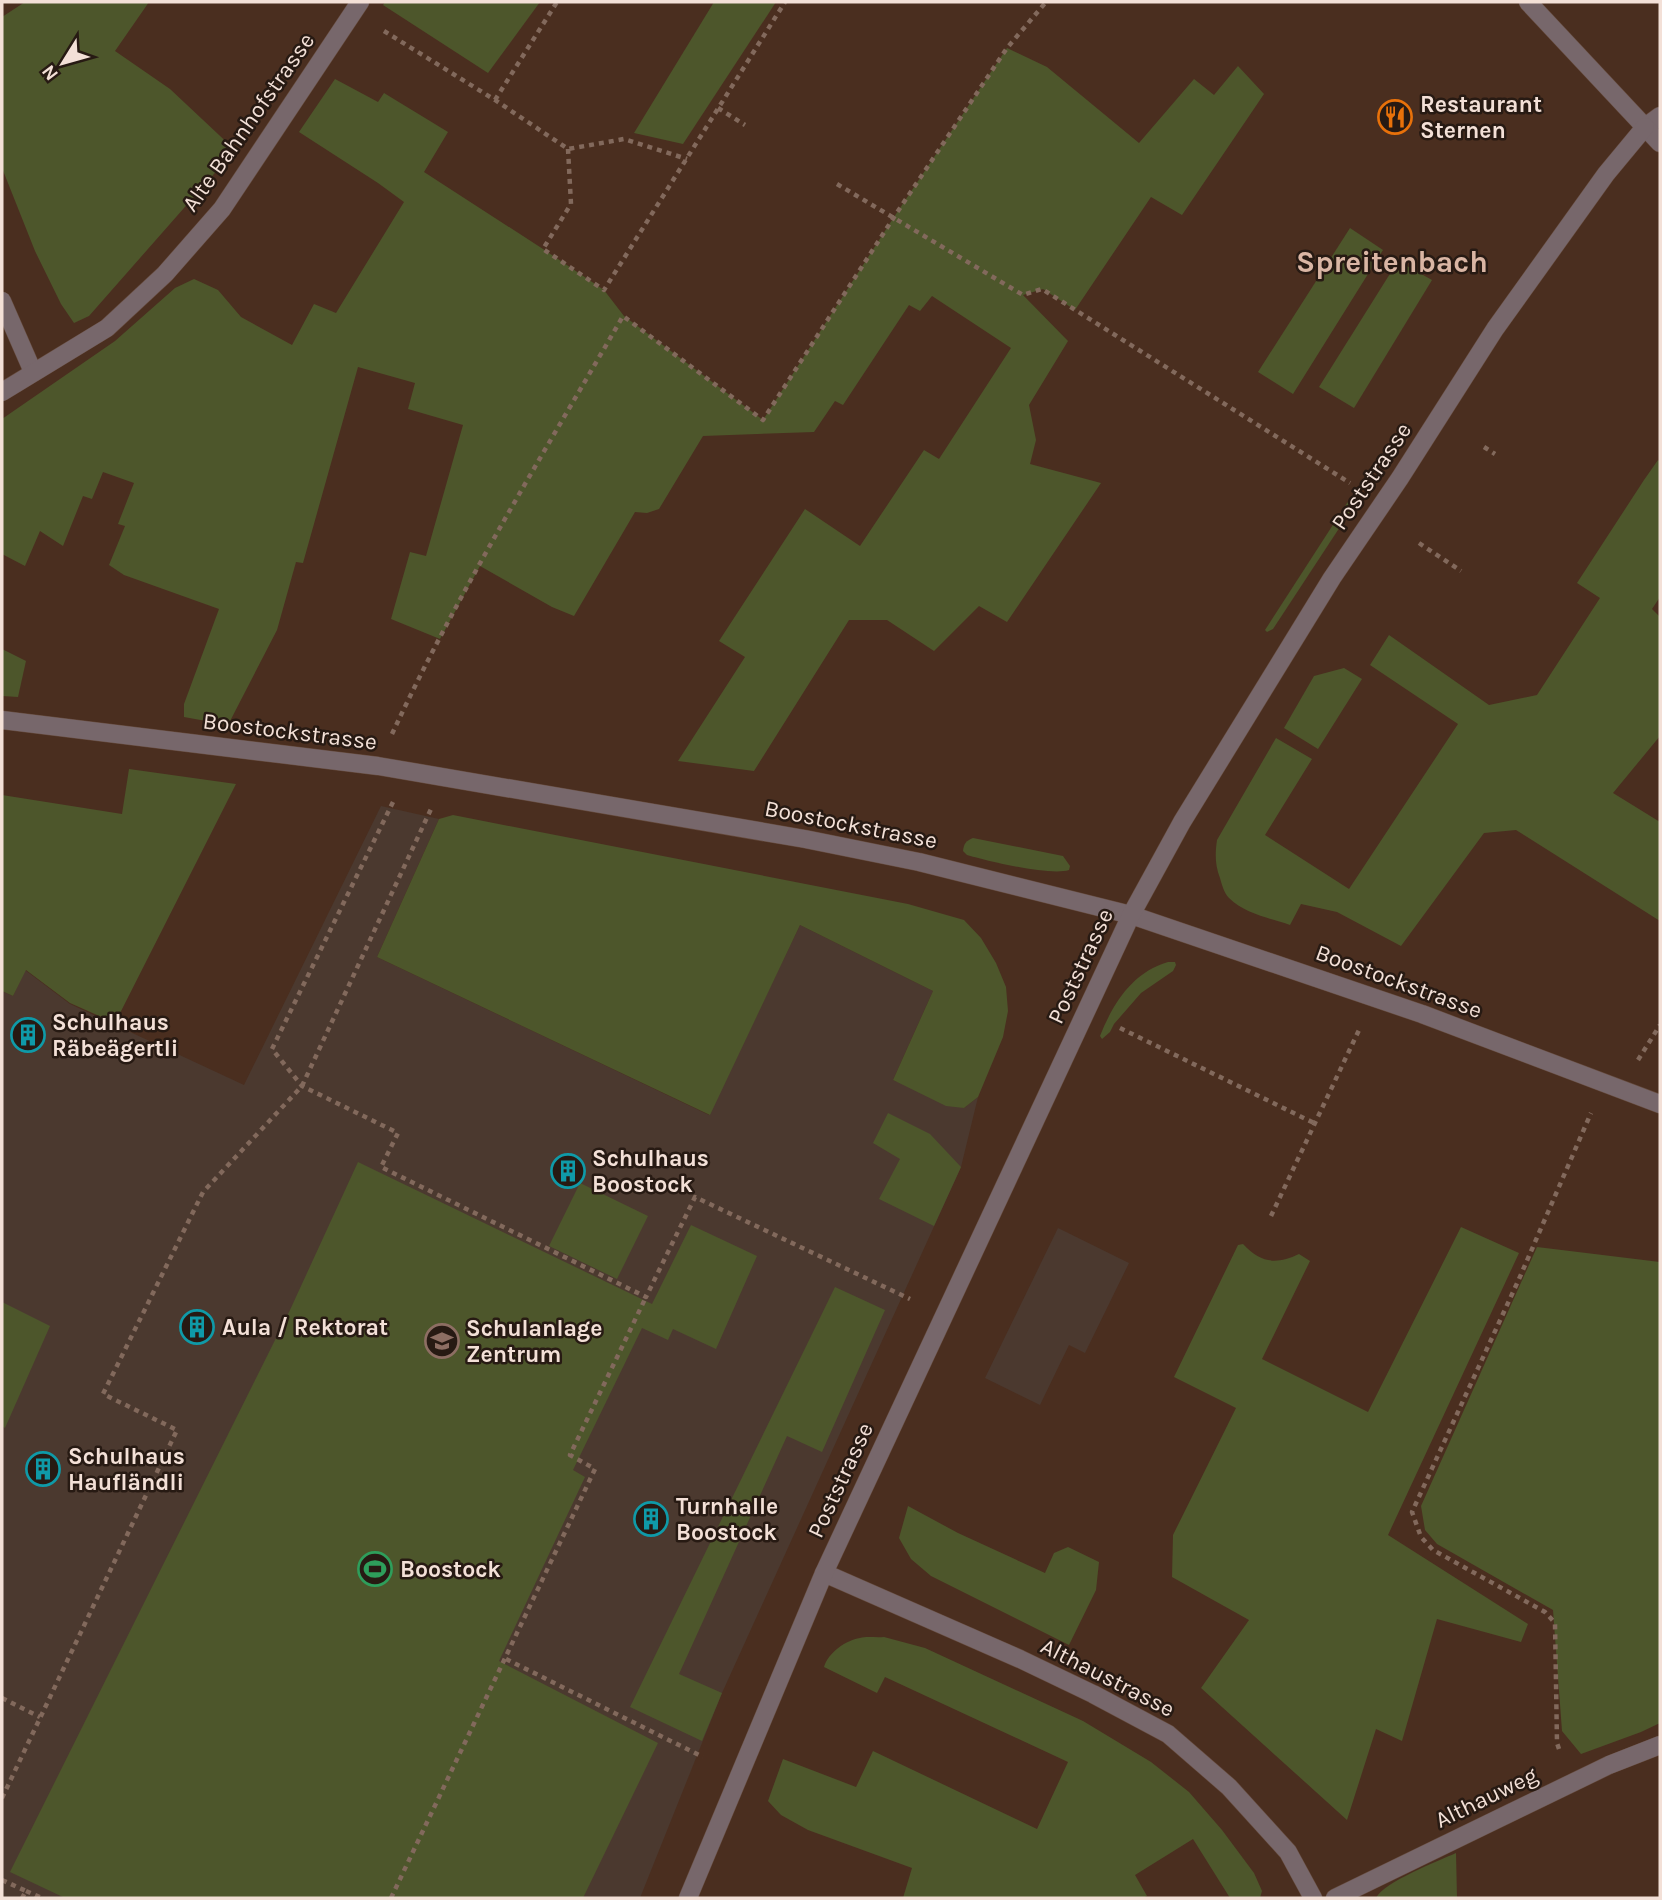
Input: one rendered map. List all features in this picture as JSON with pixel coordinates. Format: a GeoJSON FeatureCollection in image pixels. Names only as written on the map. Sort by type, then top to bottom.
{"type":"FeatureCollection","features":[{"type":"Feature","properties":{"kind":"street"},"geometry":{"type":"LineString","coordinates":[[1528,2],[1660,143]]}},
{"type":"Feature","properties":{"kind":"street","name":"Alte Bahnhofstrasse"},"geometry":{"type":"LineString","coordinates":[[33,372],[107,328],[164,274],[222,209],[357,7]]}},
{"type":"Feature","properties":{"kind":"street","name":"Poststrasse"},"geometry":{"type":"LineString","coordinates":[[688,1898],[824,1573],[1131,915],[1182,822],[1332,578],[1400,478],[1495,329],[1606,174],[1645,127],[1660,116]]}},
{"type":"Feature","properties":{"kind":"street"},"geometry":{"type":"LineString","coordinates":[[2,301],[33,372],[2,392]]}},
{"type":"Feature","properties":{"kind":"street","name":"Boostockstrasse"},"geometry":{"type":"LineString","coordinates":[[2,720],[378,766],[805,839],[919,862],[1131,915],[1422,1014],[1660,1104]]}},
{"type":"Feature","properties":{"kind":"street","name":"Althaustrasse"},"geometry":{"type":"LineString","coordinates":[[824,1573],[1020,1659],[1168,1734],[1229,1787],[1289,1852],[1313,1898]]}},
{"type":"Feature","properties":{"kind":"street","name":"Althauweg"},"geometry":{"type":"LineString","coordinates":[[1335,1898],[1609,1765],[1660,1745]]}},
{"type":"Feature","properties":{"kind":"path"},"geometry":{"type":"LineString","coordinates":[[495,100],[557,2]]}},
{"type":"Feature","properties":{"kind":"path"},"geometry":{"type":"LineString","coordinates":[[568,149],[571,204],[543,248],[604,290],[785,2]]}},
{"type":"Feature","properties":{"kind":"path"},"geometry":{"type":"LineString","coordinates":[[388,742],[407,701],[480,566],[624,316],[763,420],[1007,48],[1046,2]]}},
{"type":"Feature","properties":{"kind":"path"},"geometry":{"type":"LineString","coordinates":[[357,7],[568,149],[624,139],[687,159]]}},
{"type":"Feature","properties":{"kind":"path"},"geometry":{"type":"LineString","coordinates":[[718,108],[745,125]]}},
{"type":"Feature","properties":{"kind":"path"},"geometry":{"type":"LineString","coordinates":[[837,184],[1023,295],[1042,289],[1350,483]]}},
{"type":"Feature","properties":{"kind":"path"},"geometry":{"type":"LineString","coordinates":[[1484,447],[1495,454]]}},
{"type":"Feature","properties":{"kind":"path"},"geometry":{"type":"LineString","coordinates":[[1419,543],[1461,571]]}},
{"type":"Feature","properties":{"kind":"path"},"geometry":{"type":"LineString","coordinates":[[396,798],[272,1049],[302,1086],[398,1133],[381,1167],[646,1297]]}},
{"type":"Feature","properties":{"kind":"path"},"geometry":{"type":"LineString","coordinates":[[2,1798],[177,1430],[103,1394],[203,1192],[302,1086],[433,805]]}},
{"type":"Feature","properties":{"kind":"path"},"geometry":{"type":"LineString","coordinates":[[1271,1216],[1363,1021]]}},
{"type":"Feature","properties":{"kind":"path"},"geometry":{"type":"LineString","coordinates":[[1120,1028],[1316,1124]]}},
{"type":"Feature","properties":{"kind":"path"},"geometry":{"type":"LineString","coordinates":[[1573,1782],[1557,1743],[1555,1623],[1545,1612],[1433,1550],[1420,1537],[1412,1512],[1519,1279],[1593,1108],[1612,1087]]}},
{"type":"Feature","properties":{"kind":"path"},"geometry":{"type":"LineString","coordinates":[[391,1898],[595,1469],[570,1455],[695,1197],[910,1299]]}},
{"type":"Feature","properties":{"kind":"path"},"geometry":{"type":"LineString","coordinates":[[506,1658],[703,1757]]}},
{"type":"Feature","properties":{"kind":"path"},"geometry":{"type":"LineString","coordinates":[[2,1698],[40,1717]]}},
{"type":"Feature","properties":{"kind":"path"},"geometry":{"type":"LineString","coordinates":[[2,1880],[42,1898]]}},
{"type":"Feature","properties":{"kind":"path"},"geometry":{"type":"LineString","coordinates":[[22,1898],[26,1891]]}},
{"type":"Feature","properties":{"kind":"shaded area","name":"Schulanlage Zentrum"},"geometry":{"type":"Polygon","coordinates":[[[381,806],[439,819],[377,957],[709,1115],[800,925],[933,991],[893,1080],[964,1108],[978,1097],[961,1167],[722,1693],[640,1898],[2,1898],[2,991],[13,996],[25,970],[70,1004],[244,1085],[381,806]]]}},
{"type":"Feature","properties":{"kind":"shaded area"},"geometry":{"type":"Polygon","coordinates":[[[1058,1228],[1129,1263],[1085,1353],[1069,1345],[1040,1405],[985,1378],[1058,1228]]]}},
{"type":"Feature","properties":{"kind":"green space"},"geometry":{"type":"Polygon","coordinates":[[[25,2],[149,2],[115,51],[170,89],[235,150],[89,316],[74,323],[61,304],[35,251],[2,168],[2,17],[25,2]]]}},
{"type":"Feature","properties":{"kind":"green space"},"geometry":{"type":"Polygon","coordinates":[[[385,2],[540,2],[488,73],[383,5],[385,2]]]}},
{"type":"Feature","properties":{"kind":"green space"},"geometry":{"type":"Polygon","coordinates":[[[714,2],[776,2],[683,144],[634,133],[714,2]]]}},
{"type":"Feature","properties":{"kind":"green space"},"geometry":{"type":"Polygon","coordinates":[[[1007,48],[1047,67],[1139,143],[1194,79],[1214,95],[1238,66],[1264,94],[1182,215],[1151,197],[1075,310],[1043,289],[1023,295],[1068,341],[1029,405],[1036,440],[1030,464],[1101,483],[1007,622],[979,606],[934,651],[887,620],[849,620],[754,771],[678,761],[745,657],[719,641],[805,509],[860,546],[924,450],[939,459],[1011,348],[932,296],[920,311],[909,305],[843,405],[835,401],[814,432],[703,436],[659,509],[647,513],[635,512],[574,616],[552,607],[480,566],[440,639],[391,619],[410,552],[426,556],[463,425],[408,409],[415,383],[358,367],[303,563],[296,562],[277,630],[228,725],[184,717],[184,704],[219,609],[124,575],[109,565],[125,526],[118,524],[134,483],[103,472],[92,499],[83,496],[63,546],[40,531],[25,566],[2,554],[2,419],[115,341],[175,288],[194,279],[218,290],[241,317],[292,345],[314,304],[336,313],[404,202],[299,132],[335,79],[378,102],[384,93],[448,132],[424,172],[604,290],[624,316],[763,420],[1007,48]]]}},
{"type":"Feature","properties":{"kind":"green space"},"geometry":{"type":"Polygon","coordinates":[[[1350,228],[1383,250],[1293,394],[1258,372],[1350,228]]]}},
{"type":"Feature","properties":{"kind":"green space"},"geometry":{"type":"Polygon","coordinates":[[[1398,261],[1432,280],[1354,408],[1319,387],[1398,261]]]}},
{"type":"Feature","properties":{"kind":"green space"},"geometry":{"type":"Polygon","coordinates":[[[1658,460],[1660,597],[1652,609],[1660,617],[1660,736],[1613,793],[1660,822],[1660,921],[1516,830],[1484,833],[1401,946],[1337,912],[1301,904],[1290,925],[1250,912],[1229,898],[1223,889],[1217,869],[1217,840],[1276,738],[1312,759],[1265,835],[1349,889],[1458,724],[1370,665],[1389,635],[1489,705],[1537,695],[1600,598],[1577,583],[1658,460]]]}},
{"type":"Feature","properties":{"kind":"green space"},"geometry":{"type":"Polygon","coordinates":[[[1354,496],[1359,498],[1273,629],[1267,632],[1265,630],[1354,496]]]}},
{"type":"Feature","properties":{"kind":"green space"},"geometry":{"type":"Polygon","coordinates":[[[2,649],[26,661],[18,697],[2,696],[2,649]]]}},
{"type":"Feature","properties":{"kind":"green space"},"geometry":{"type":"Polygon","coordinates":[[[1344,668],[1362,679],[1318,749],[1284,728],[1314,676],[1344,668]]]}},
{"type":"Feature","properties":{"kind":"green space"},"geometry":{"type":"Polygon","coordinates":[[[129,769],[236,784],[115,1023],[70,1003],[26,970],[13,996],[2,991],[2,795],[122,814],[129,769]]]}},
{"type":"Feature","properties":{"kind":"green space"},"geometry":{"type":"Polygon","coordinates":[[[453,815],[908,904],[964,920],[981,938],[996,963],[1006,987],[1008,1011],[1003,1037],[978,1097],[964,1108],[946,1106],[893,1080],[933,991],[800,925],[710,1115],[377,957],[439,819],[453,815]]]}},
{"type":"Feature","properties":{"kind":"green space"},"geometry":{"type":"Polygon","coordinates":[[[973,838],[1063,856],[1070,866],[1069,870],[1034,869],[967,855],[963,851],[964,846],[973,838]]]}},
{"type":"Feature","properties":{"kind":"green space"},"geometry":{"type":"Polygon","coordinates":[[[1168,962],[1175,962],[1173,971],[1141,993],[1102,1039],[1100,1036],[1105,1024],[1126,990],[1144,973],[1168,962]]]}},
{"type":"Feature","properties":{"kind":"green space"},"geometry":{"type":"Polygon","coordinates":[[[888,1113],[930,1134],[961,1167],[934,1226],[879,1199],[900,1159],[873,1143],[888,1113]]]}},
{"type":"Feature","properties":{"kind":"green space"},"geometry":{"type":"Polygon","coordinates":[[[358,1162],[652,1304],[691,1225],[757,1256],[716,1349],[673,1329],[668,1340],[642,1328],[573,1470],[585,1477],[499,1661],[658,1743],[583,1898],[65,1898],[10,1872],[290,1310],[358,1162]]]}},
{"type":"Feature","properties":{"kind":"green space"},"geometry":{"type":"Polygon","coordinates":[[[580,1183],[648,1216],[617,1279],[549,1246],[580,1183]]]}},
{"type":"Feature","properties":{"kind":"green space"},"geometry":{"type":"Polygon","coordinates":[[[1461,1227],[1519,1253],[1388,1535],[1528,1624],[1521,1642],[1437,1619],[1402,1741],[1376,1729],[1347,1820],[1201,1688],[1249,1620],[1172,1577],[1173,1535],[1236,1408],[1174,1377],[1238,1245],[1243,1244],[1256,1255],[1269,1260],[1283,1260],[1299,1254],[1310,1261],[1262,1359],[1368,1412],[1461,1227]]]}},
{"type":"Feature","properties":{"kind":"green space"},"geometry":{"type":"Polygon","coordinates":[[[1537,1247],[1660,1262],[1660,1723],[1581,1754],[1562,1731],[1553,1610],[1437,1544],[1425,1530],[1421,1506],[1537,1247]]]}},
{"type":"Feature","properties":{"kind":"green space"},"geometry":{"type":"Polygon","coordinates":[[[835,1287],[885,1310],[822,1452],[787,1436],[679,1674],[722,1693],[702,1741],[630,1707],[835,1287]]]}},
{"type":"Feature","properties":{"kind":"green space"},"geometry":{"type":"Polygon","coordinates":[[[2,1302],[50,1326],[5,1428],[2,1426],[2,1302]]]}},
{"type":"Feature","properties":{"kind":"green space"},"geometry":{"type":"Polygon","coordinates":[[[908,1506],[958,1533],[1045,1573],[1054,1553],[1068,1547],[1099,1562],[1096,1590],[1069,1645],[931,1576],[911,1559],[899,1538],[908,1506]]]}},
{"type":"Feature","properties":{"kind":"green space"},"geometry":{"type":"Polygon","coordinates":[[[863,1637],[884,1637],[925,1648],[1083,1721],[1151,1762],[1189,1792],[1222,1830],[1254,1873],[1262,1891],[1260,1898],[1230,1898],[1193,1839],[1135,1875],[1147,1896],[1143,1898],[903,1898],[912,1868],[808,1830],[781,1815],[768,1801],[783,1759],[856,1787],[873,1751],[1037,1829],[1068,1762],[885,1677],[877,1693],[824,1667],[833,1652],[849,1641],[863,1637]]]}},
{"type":"Feature","properties":{"kind":"green space"},"geometry":{"type":"Polygon","coordinates":[[[1456,1853],[1457,1898],[1376,1898],[1389,1885],[1456,1853]]]}},
{"type":"Feature","properties":{"kind":"place","name":"Restaurant Sternen"},"geometry":{"type":"Point","coordinates":[1395,117]}},
{"type":"Feature","properties":{"kind":"place","name":"Schulhaus Räbeägertli"},"geometry":{"type":"Point","coordinates":[28,1035]}},
{"type":"Feature","properties":{"kind":"place","name":"Schulhaus Boostock"},"geometry":{"type":"Point","coordinates":[568,1171]}},
{"type":"Feature","properties":{"kind":"place","name":"Aula / Rektorat"},"geometry":{"type":"Point","coordinates":[197,1327]}},
{"type":"Feature","properties":{"kind":"place","name":"Schulanlage Zentrum"},"geometry":{"type":"Point","coordinates":[442,1341]}},
{"type":"Feature","properties":{"kind":"place","name":"Schulhaus Haufländli"},"geometry":{"type":"Point","coordinates":[43,1469]}},
{"type":"Feature","properties":{"kind":"place","name":"Turnhalle Boostock"},"geometry":{"type":"Point","coordinates":[651,1519]}},
{"type":"Feature","properties":{"kind":"place","name":"Boostock"},"geometry":{"type":"Point","coordinates":[375,1569]}},
{"type":"Feature","properties":{"kind":"district","name":"Spreitenbach"},"geometry":{"type":"Point","coordinates":[1392,262]}}]}
